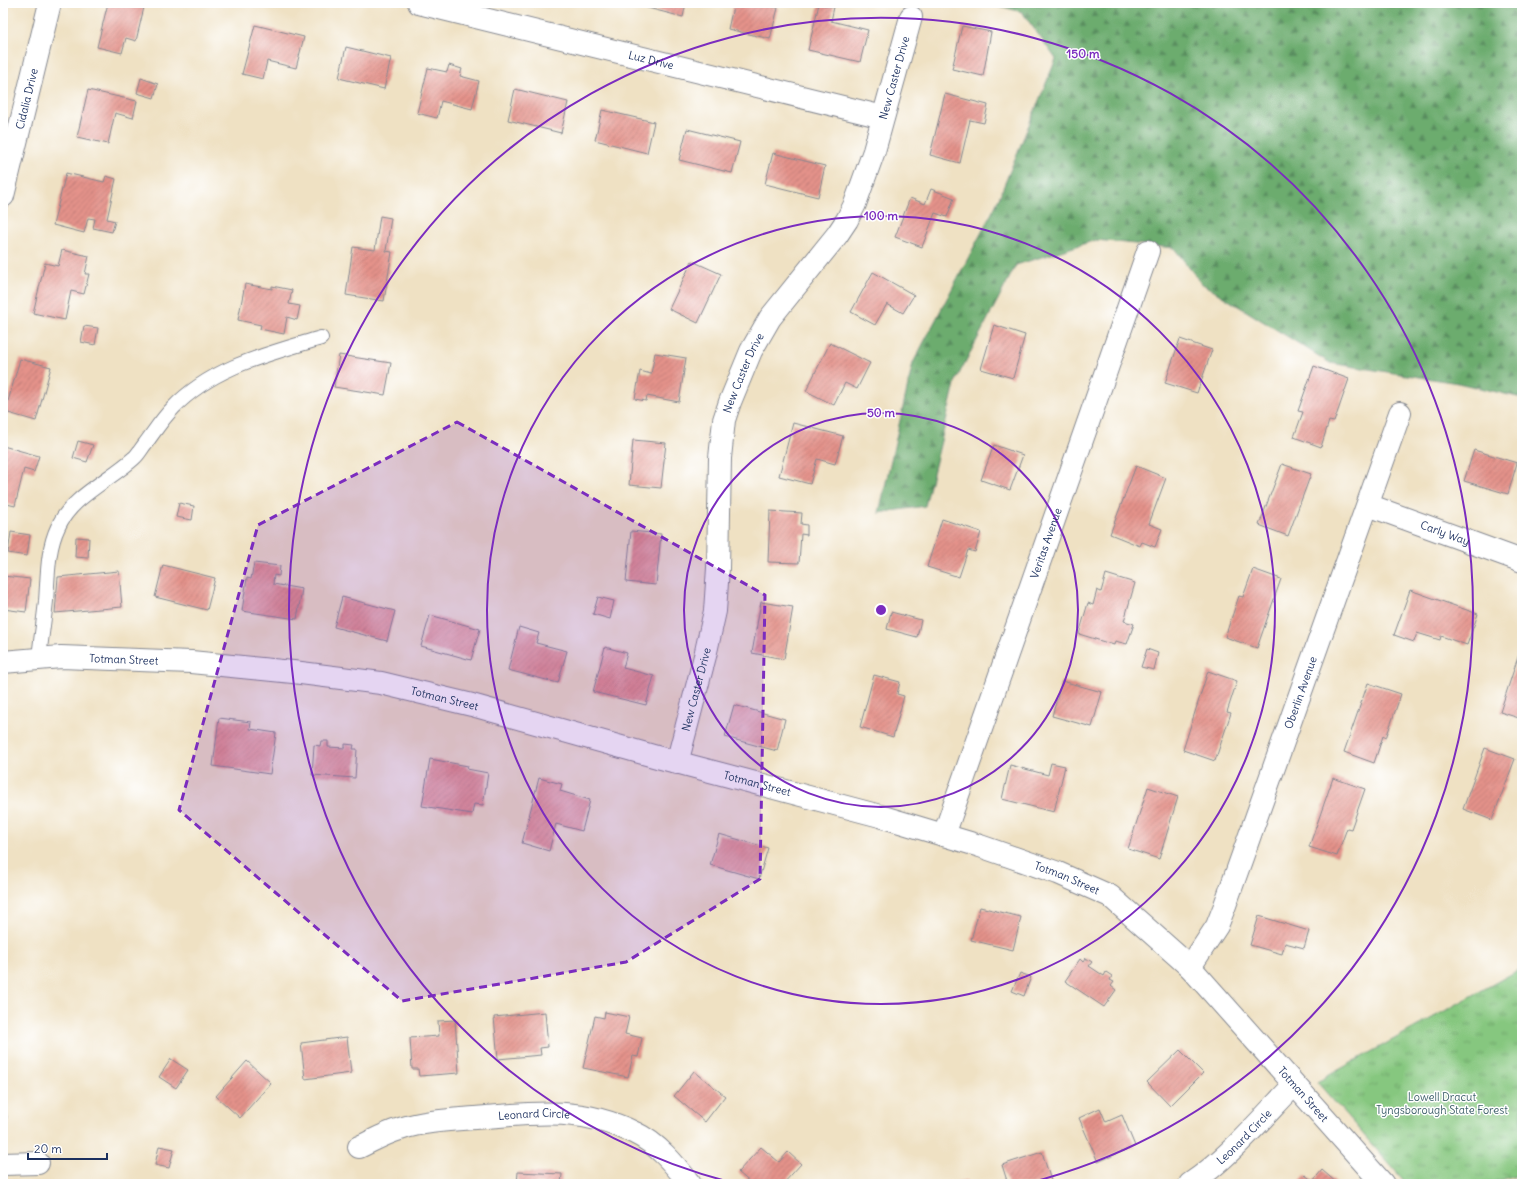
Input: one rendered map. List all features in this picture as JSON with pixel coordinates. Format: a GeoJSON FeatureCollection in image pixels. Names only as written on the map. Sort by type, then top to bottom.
{"type":"FeatureCollection","features":[{"type":"Feature","properties":{"kind":"street","name":"Cidalia Drive"},"geometry":{"type":"LineString","coordinates":[[3,196],[50,3]]}},
{"type":"Feature","properties":{"kind":"street","name":"Luz Drive"},"geometry":{"type":"LineString","coordinates":[[419,3],[883,117]]}},
{"type":"Feature","properties":{"kind":"street","name":"New Caster Drive"},"geometry":{"type":"LineString","coordinates":[[677,762],[705,656],[715,611],[718,568],[720,458],[724,420],[751,350],[770,318],[837,235],[847,220],[863,186],[911,17]]}},
{"type":"Feature","properties":{"kind":"street","name":"Veritas Avenue"},"geometry":{"type":"LineString","coordinates":[[944,835],[1148,251]]}},
{"type":"Feature","properties":{"kind":"street","name":"Oberlin Avenue"},"geometry":{"type":"LineString","coordinates":[[1190,967],[1217,926],[1224,908],[1400,413]]}},
{"type":"Feature","properties":{"kind":"street","name":"Carly Way"},"geometry":{"type":"LineString","coordinates":[[1368,505],[1522,561]]}},
{"type":"Feature","properties":{"kind":"street","name":"Totman Street"},"geometry":{"type":"LineString","coordinates":[[3,662],[61,657],[190,662],[292,672],[381,683],[472,705],[880,816],[980,846],[1058,873],[1110,896],[1190,967],[1383,1184]]}},
{"type":"Feature","properties":{"kind":"street","name":"Leonard Circle"},"geometry":{"type":"LineString","coordinates":[[1190,1184],[1211,1169],[1294,1085]]}},
{"type":"Feature","properties":{"kind":"street","name":"Leonard Circle"},"geometry":{"type":"LineString","coordinates":[[359,1147],[399,1129],[431,1122],[544,1113],[568,1114],[592,1117],[615,1124],[636,1133],[654,1145],[671,1161],[690,1184]]}},
{"type":"Feature","properties":{"kind":"street"},"geometry":{"type":"LineString","coordinates":[[3,1164],[38,1163]]}},
{"type":"Feature","properties":{"kind":"lane"},"geometry":{"type":"LineString","coordinates":[[39,658],[48,560],[58,525],[67,512],[79,500],[135,458],[163,419],[185,396],[228,369],[252,359],[321,338]]}},
{"type":"Feature","properties":{"kind":"highlighted area"},"geometry":{"type":"Polygon","coordinates":[[[457,422],[765,595],[760,879],[626,962],[402,1001],[179,810],[258,525],[457,422]]]}},
{"type":"Feature","properties":{"kind":"green space"},"geometry":{"type":"Polygon","coordinates":[[[988,3],[1522,3],[1522,398],[1458,383],[1330,363],[1201,283],[1174,248],[1096,240],[1016,265],[956,380],[925,506],[879,513],[913,363],[996,205],[1056,59],[1022,12],[988,3]]]}},
{"type":"Feature","properties":{"kind":"green space","name":"Lowell Dracut Tyngsborough State Forest"},"geometry":{"type":"Polygon","coordinates":[[[1522,968],[1522,1174],[1491,1184],[1407,1184],[1317,1082],[1522,968]]]}},
{"type":"Feature","properties":{"kind":"building"},"geometry":{"type":"Polygon","coordinates":[[[108,3],[145,3],[136,41],[126,38],[122,53],[97,47],[108,3]]]}},
{"type":"Feature","properties":{"kind":"building"},"geometry":{"type":"Polygon","coordinates":[[[641,3],[686,3],[683,17],[640,6],[641,3]]]}},
{"type":"Feature","properties":{"kind":"building"},"geometry":{"type":"Polygon","coordinates":[[[734,3],[757,3],[778,8],[770,39],[728,29],[734,3]]]}},
{"type":"Feature","properties":{"kind":"building"},"geometry":{"type":"Polygon","coordinates":[[[819,4],[834,7],[831,21],[868,30],[860,62],[808,50],[819,4]]]}},
{"type":"Feature","properties":{"kind":"building"},"geometry":{"type":"Polygon","coordinates":[[[255,25],[304,37],[296,68],[267,61],[263,79],[242,74],[255,25]]]}},
{"type":"Feature","properties":{"kind":"building"},"geometry":{"type":"Polygon","coordinates":[[[962,26],[991,32],[983,76],[952,69],[962,26]]]}},
{"type":"Feature","properties":{"kind":"building"},"geometry":{"type":"Polygon","coordinates":[[[346,47],[391,58],[384,89],[339,78],[346,47]]]}},
{"type":"Feature","properties":{"kind":"building"},"geometry":{"type":"Polygon","coordinates":[[[449,65],[462,69],[460,76],[479,81],[472,109],[441,101],[437,118],[417,113],[428,68],[447,72],[449,65]]]}},
{"type":"Feature","properties":{"kind":"building"},"geometry":{"type":"Polygon","coordinates":[[[141,78],[158,84],[154,98],[137,93],[141,78]]]}},
{"type":"Feature","properties":{"kind":"building"},"geometry":{"type":"Polygon","coordinates":[[[515,89],[568,102],[561,133],[508,120],[515,89]]]}},
{"type":"Feature","properties":{"kind":"building"},"geometry":{"type":"Polygon","coordinates":[[[88,90],[137,101],[133,118],[115,113],[108,144],[77,137],[88,90]]]}},
{"type":"Feature","properties":{"kind":"building"},"geometry":{"type":"Polygon","coordinates":[[[945,94],[988,105],[984,123],[970,120],[960,163],[930,155],[945,94]]]}},
{"type":"Feature","properties":{"kind":"building"},"geometry":{"type":"Polygon","coordinates":[[[602,110],[654,122],[647,153],[595,140],[602,110]]]}},
{"type":"Feature","properties":{"kind":"building"},"geometry":{"type":"Polygon","coordinates":[[[687,129],[740,142],[732,173],[679,160],[687,129]]]}},
{"type":"Feature","properties":{"kind":"building"},"geometry":{"type":"Polygon","coordinates":[[[773,153],[825,166],[818,197],[765,184],[773,153]]]}},
{"type":"Feature","properties":{"kind":"building"},"geometry":{"type":"Polygon","coordinates":[[[66,173],[104,182],[106,176],[116,179],[107,219],[115,221],[112,232],[93,228],[95,219],[88,218],[84,233],[53,225],[66,173]]]}},
{"type":"Feature","properties":{"kind":"building"},"geometry":{"type":"Polygon","coordinates":[[[931,189],[954,198],[947,217],[935,213],[922,247],[895,237],[910,198],[925,204],[931,189]]]}},
{"type":"Feature","properties":{"kind":"building"},"geometry":{"type":"Polygon","coordinates":[[[380,216],[391,218],[386,251],[392,252],[384,301],[346,295],[353,247],[375,250],[380,216]]]}},
{"type":"Feature","properties":{"kind":"building"},"geometry":{"type":"Polygon","coordinates":[[[62,250],[89,256],[85,274],[89,274],[84,294],[71,291],[65,320],[33,313],[45,263],[58,266],[62,250]]]}},
{"type":"Feature","properties":{"kind":"building"},"geometry":{"type":"Polygon","coordinates":[[[692,261],[721,274],[698,323],[669,309],[692,261]]]}},
{"type":"Feature","properties":{"kind":"building"},"geometry":{"type":"Polygon","coordinates":[[[873,272],[914,295],[903,313],[887,304],[875,325],[851,312],[873,272]]]}},
{"type":"Feature","properties":{"kind":"building"},"geometry":{"type":"Polygon","coordinates":[[[245,284],[272,289],[272,286],[292,290],[289,304],[300,306],[297,320],[287,317],[284,334],[260,329],[261,325],[238,320],[245,284]]]}},
{"type":"Feature","properties":{"kind":"building"},"geometry":{"type":"Polygon","coordinates":[[[994,325],[1025,335],[1013,378],[981,369],[994,325]]]}},
{"type":"Feature","properties":{"kind":"building"},"geometry":{"type":"Polygon","coordinates":[[[84,326],[98,328],[95,345],[81,342],[84,326]]]}},
{"type":"Feature","properties":{"kind":"building"},"geometry":{"type":"Polygon","coordinates":[[[1180,339],[1212,350],[1197,393],[1165,383],[1180,339]]]}},
{"type":"Feature","properties":{"kind":"building"},"geometry":{"type":"Polygon","coordinates":[[[830,343],[870,363],[857,389],[845,383],[834,405],[806,391],[830,343]]]}},
{"type":"Feature","properties":{"kind":"building"},"geometry":{"type":"Polygon","coordinates":[[[655,353],[686,358],[679,402],[647,396],[646,401],[635,399],[640,371],[651,374],[655,353]]]}},
{"type":"Feature","properties":{"kind":"building"},"geometry":{"type":"Polygon","coordinates":[[[339,355],[391,363],[385,395],[334,387],[339,355]]]}},
{"type":"Feature","properties":{"kind":"building"},"geometry":{"type":"Polygon","coordinates":[[[20,359],[51,367],[36,421],[5,412],[20,359]]]}},
{"type":"Feature","properties":{"kind":"building"},"geometry":{"type":"Polygon","coordinates":[[[1314,366],[1349,379],[1334,422],[1329,421],[1321,447],[1294,437],[1303,412],[1298,411],[1314,366]]]}},
{"type":"Feature","properties":{"kind":"building"},"geometry":{"type":"Polygon","coordinates":[[[793,423],[843,436],[835,464],[817,459],[810,484],[779,476],[793,423]]]}},
{"type":"Feature","properties":{"kind":"building"},"geometry":{"type":"Polygon","coordinates":[[[633,440],[666,443],[661,488],[629,485],[633,440]]]}},
{"type":"Feature","properties":{"kind":"building"},"geometry":{"type":"Polygon","coordinates":[[[78,441],[93,445],[87,462],[73,458],[78,441]]]}},
{"type":"Feature","properties":{"kind":"building"},"geometry":{"type":"Polygon","coordinates":[[[994,445],[1023,455],[1010,490],[981,480],[994,445]]]}},
{"type":"Feature","properties":{"kind":"building"},"geometry":{"type":"Polygon","coordinates":[[[3,446],[39,456],[34,472],[24,469],[15,506],[3,503],[3,446]]]}},
{"type":"Feature","properties":{"kind":"building"},"geometry":{"type":"Polygon","coordinates":[[[1474,450],[1517,463],[1508,494],[1464,481],[1474,450]]]}},
{"type":"Feature","properties":{"kind":"building"},"geometry":{"type":"Polygon","coordinates":[[[1282,464],[1311,474],[1288,536],[1259,525],[1282,464]]]}},
{"type":"Feature","properties":{"kind":"building"},"geometry":{"type":"Polygon","coordinates":[[[1136,466],[1166,478],[1149,524],[1162,529],[1155,547],[1142,542],[1140,546],[1110,534],[1136,466]]]}},
{"type":"Feature","properties":{"kind":"building"},"geometry":{"type":"Polygon","coordinates":[[[179,503],[194,506],[192,520],[176,517],[179,503]]]}},
{"type":"Feature","properties":{"kind":"building"},"geometry":{"type":"Polygon","coordinates":[[[770,511],[802,513],[801,524],[807,525],[807,535],[801,534],[799,563],[768,562],[770,511]]]}},
{"type":"Feature","properties":{"kind":"building"},"geometry":{"type":"Polygon","coordinates":[[[942,519],[981,532],[975,552],[968,550],[959,577],[927,567],[942,519]]]}},
{"type":"Feature","properties":{"kind":"building"},"geometry":{"type":"Polygon","coordinates":[[[631,531],[661,534],[656,585],[626,582],[631,531]]]}},
{"type":"Feature","properties":{"kind":"building"},"geometry":{"type":"Polygon","coordinates":[[[11,532],[30,535],[27,556],[8,553],[11,532]]]}},
{"type":"Feature","properties":{"kind":"building"},"geometry":{"type":"Polygon","coordinates":[[[76,537],[89,538],[88,558],[75,557],[76,537]]]}},
{"type":"Feature","properties":{"kind":"building"},"geometry":{"type":"Polygon","coordinates":[[[254,563],[280,566],[279,576],[274,575],[273,584],[302,589],[297,619],[242,611],[247,578],[251,579],[254,563]]]}},
{"type":"Feature","properties":{"kind":"building"},"geometry":{"type":"Polygon","coordinates":[[[163,565],[215,578],[207,610],[155,597],[163,565]]]}},
{"type":"Feature","properties":{"kind":"building"},"geometry":{"type":"Polygon","coordinates":[[[1253,569],[1281,579],[1257,648],[1225,637],[1239,596],[1243,597],[1253,569]]]}},
{"type":"Feature","properties":{"kind":"building"},"geometry":{"type":"Polygon","coordinates":[[[119,571],[122,607],[55,613],[58,577],[119,571]]]}},
{"type":"Feature","properties":{"kind":"building"},"geometry":{"type":"Polygon","coordinates":[[[1106,574],[1135,583],[1124,621],[1134,624],[1127,644],[1115,641],[1114,645],[1079,634],[1088,603],[1093,605],[1097,590],[1101,592],[1106,574]]]}},
{"type":"Feature","properties":{"kind":"building"},"geometry":{"type":"Polygon","coordinates":[[[3,576],[30,579],[26,612],[3,609],[3,576]]]}},
{"type":"Feature","properties":{"kind":"building"},"geometry":{"type":"Polygon","coordinates":[[[1410,590],[1478,614],[1467,645],[1441,636],[1440,640],[1417,633],[1414,642],[1394,635],[1410,590]]]}},
{"type":"Feature","properties":{"kind":"building"},"geometry":{"type":"Polygon","coordinates":[[[342,597],[395,611],[387,641],[334,627],[342,597]]]}},
{"type":"Feature","properties":{"kind":"building"},"geometry":{"type":"Polygon","coordinates":[[[598,597],[614,601],[610,619],[593,614],[598,597]]]}},
{"type":"Feature","properties":{"kind":"building"},"geometry":{"type":"Polygon","coordinates":[[[761,602],[793,607],[784,659],[752,653],[761,602]]]}},
{"type":"Feature","properties":{"kind":"building"},"geometry":{"type":"Polygon","coordinates":[[[891,612],[921,620],[917,637],[887,629],[891,612]]]}},
{"type":"Feature","properties":{"kind":"building"},"geometry":{"type":"Polygon","coordinates":[[[430,615],[480,629],[471,660],[421,646],[430,615]]]}},
{"type":"Feature","properties":{"kind":"building"},"geometry":{"type":"Polygon","coordinates":[[[519,627],[539,633],[536,643],[567,651],[558,683],[508,670],[519,627]]]}},
{"type":"Feature","properties":{"kind":"building"},"geometry":{"type":"Polygon","coordinates":[[[605,647],[627,653],[623,668],[654,676],[646,705],[593,692],[605,647]]]}},
{"type":"Feature","properties":{"kind":"building"},"geometry":{"type":"Polygon","coordinates":[[[1147,649],[1158,653],[1154,670],[1141,667],[1147,649]]]}},
{"type":"Feature","properties":{"kind":"building"},"geometry":{"type":"Polygon","coordinates":[[[1519,654],[1522,655],[1522,719],[1500,712],[1519,654]]]}},
{"type":"Feature","properties":{"kind":"building"},"geometry":{"type":"Polygon","coordinates":[[[1208,671],[1237,681],[1227,712],[1231,713],[1215,761],[1183,750],[1208,671]]]}},
{"type":"Feature","properties":{"kind":"building"},"geometry":{"type":"Polygon","coordinates":[[[874,675],[900,682],[897,694],[904,696],[893,737],[860,727],[874,675]]]}},
{"type":"Feature","properties":{"kind":"building"},"geometry":{"type":"Polygon","coordinates":[[[1062,681],[1102,692],[1092,727],[1052,716],[1062,681]]]}},
{"type":"Feature","properties":{"kind":"building"},"geometry":{"type":"Polygon","coordinates":[[[1368,683],[1401,694],[1386,738],[1383,736],[1374,763],[1344,752],[1368,683]]]}},
{"type":"Feature","properties":{"kind":"building"},"geometry":{"type":"Polygon","coordinates":[[[734,705],[785,719],[777,751],[725,737],[734,705]]]}},
{"type":"Feature","properties":{"kind":"building"},"geometry":{"type":"Polygon","coordinates":[[[219,718],[251,722],[250,729],[276,733],[270,774],[213,766],[219,718]]]}},
{"type":"Feature","properties":{"kind":"building"},"geometry":{"type":"Polygon","coordinates":[[[321,741],[328,741],[328,747],[345,748],[345,744],[354,745],[353,749],[357,749],[355,778],[312,775],[314,745],[320,746],[321,741]]]}},
{"type":"Feature","properties":{"kind":"building"},"geometry":{"type":"Polygon","coordinates":[[[1485,748],[1515,759],[1492,820],[1463,809],[1485,748]]]}},
{"type":"Feature","properties":{"kind":"building"},"geometry":{"type":"Polygon","coordinates":[[[430,759],[468,766],[467,769],[488,773],[483,805],[474,804],[472,814],[422,806],[430,759]]]}},
{"type":"Feature","properties":{"kind":"building"},"geometry":{"type":"Polygon","coordinates":[[[1051,763],[1065,766],[1054,812],[1002,799],[1010,765],[1048,775],[1051,763]]]}},
{"type":"Feature","properties":{"kind":"building"},"geometry":{"type":"Polygon","coordinates":[[[539,778],[562,784],[560,791],[590,800],[582,831],[556,824],[549,851],[522,843],[539,778]]]}},
{"type":"Feature","properties":{"kind":"building"},"geometry":{"type":"Polygon","coordinates":[[[1333,778],[1365,789],[1351,829],[1347,828],[1337,856],[1309,847],[1333,778]]]}},
{"type":"Feature","properties":{"kind":"building"},"geometry":{"type":"Polygon","coordinates":[[[1148,787],[1178,797],[1159,859],[1128,849],[1148,787]]]}},
{"type":"Feature","properties":{"kind":"building"},"geometry":{"type":"Polygon","coordinates":[[[719,834],[768,848],[759,879],[710,865],[719,834]]]}},
{"type":"Feature","properties":{"kind":"building"},"geometry":{"type":"Polygon","coordinates":[[[980,907],[1021,917],[1013,950],[971,940],[980,907]]]}},
{"type":"Feature","properties":{"kind":"building"},"geometry":{"type":"Polygon","coordinates":[[[1259,916],[1309,931],[1304,948],[1285,943],[1282,954],[1250,945],[1259,916]]]}},
{"type":"Feature","properties":{"kind":"building"},"geometry":{"type":"Polygon","coordinates":[[[1086,958],[1092,962],[1089,966],[1104,976],[1106,972],[1112,976],[1110,980],[1114,982],[1111,986],[1116,990],[1104,1007],[1065,981],[1080,959],[1083,962],[1086,958]]]}},
{"type":"Feature","properties":{"kind":"building"},"geometry":{"type":"Polygon","coordinates":[[[1020,973],[1031,977],[1024,996],[1012,991],[1020,973]]]}},
{"type":"Feature","properties":{"kind":"building"},"geometry":{"type":"Polygon","coordinates":[[[545,1012],[548,1047],[540,1048],[541,1055],[498,1059],[494,1017],[545,1012]]]}},
{"type":"Feature","properties":{"kind":"building"},"geometry":{"type":"Polygon","coordinates":[[[605,1012],[629,1017],[625,1034],[642,1038],[638,1057],[633,1056],[628,1077],[583,1068],[595,1016],[604,1018],[605,1012]]]}},
{"type":"Feature","properties":{"kind":"building"},"geometry":{"type":"Polygon","coordinates":[[[455,1020],[459,1073],[419,1076],[418,1069],[412,1069],[410,1038],[439,1036],[438,1021],[455,1020]]]}},
{"type":"Feature","properties":{"kind":"building"},"geometry":{"type":"Polygon","coordinates":[[[347,1037],[351,1073],[305,1079],[301,1043],[347,1037]]]}},
{"type":"Feature","properties":{"kind":"building"},"geometry":{"type":"Polygon","coordinates":[[[1180,1050],[1203,1073],[1170,1106],[1147,1082],[1180,1050]]]}},
{"type":"Feature","properties":{"kind":"building"},"geometry":{"type":"Polygon","coordinates":[[[171,1059],[188,1070],[176,1088],[159,1077],[171,1059]]]}},
{"type":"Feature","properties":{"kind":"building"},"geometry":{"type":"Polygon","coordinates":[[[247,1061],[271,1083],[240,1118],[216,1096],[247,1061]]]}},
{"type":"Feature","properties":{"kind":"building"},"geometry":{"type":"Polygon","coordinates":[[[694,1071],[725,1096],[705,1122],[674,1096],[694,1071]]]}},
{"type":"Feature","properties":{"kind":"building"},"geometry":{"type":"Polygon","coordinates":[[[4,1094],[7,1118],[3,1118],[4,1094]]]}},
{"type":"Feature","properties":{"kind":"building"},"geometry":{"type":"Polygon","coordinates":[[[1100,1108],[1106,1122],[1122,1115],[1135,1146],[1098,1162],[1079,1118],[1100,1108]]]}},
{"type":"Feature","properties":{"kind":"building"},"geometry":{"type":"Polygon","coordinates":[[[159,1146],[174,1149],[169,1168],[155,1165],[159,1146]]]}},
{"type":"Feature","properties":{"kind":"building"},"geometry":{"type":"Polygon","coordinates":[[[761,1147],[779,1162],[788,1152],[801,1164],[783,1184],[752,1184],[738,1172],[761,1147]]]}},
{"type":"Feature","properties":{"kind":"building"},"geometry":{"type":"Polygon","coordinates":[[[1042,1152],[1052,1184],[1008,1184],[1002,1165],[1042,1152]]]}},
{"type":"Feature","properties":{"kind":"building"},"geometry":{"type":"Polygon","coordinates":[[[1322,1170],[1338,1184],[1297,1184],[1305,1175],[1313,1181],[1322,1170]]]}},
{"type":"Feature","properties":{"kind":"building"},"geometry":{"type":"Polygon","coordinates":[[[518,1172],[562,1174],[561,1184],[517,1184],[518,1172]]]}},
{"type":"Feature","properties":{"kind":"building"},"geometry":{"type":"Polygon","coordinates":[[[966,1180],[967,1184],[950,1184],[950,1183],[966,1180]]]}}]}
